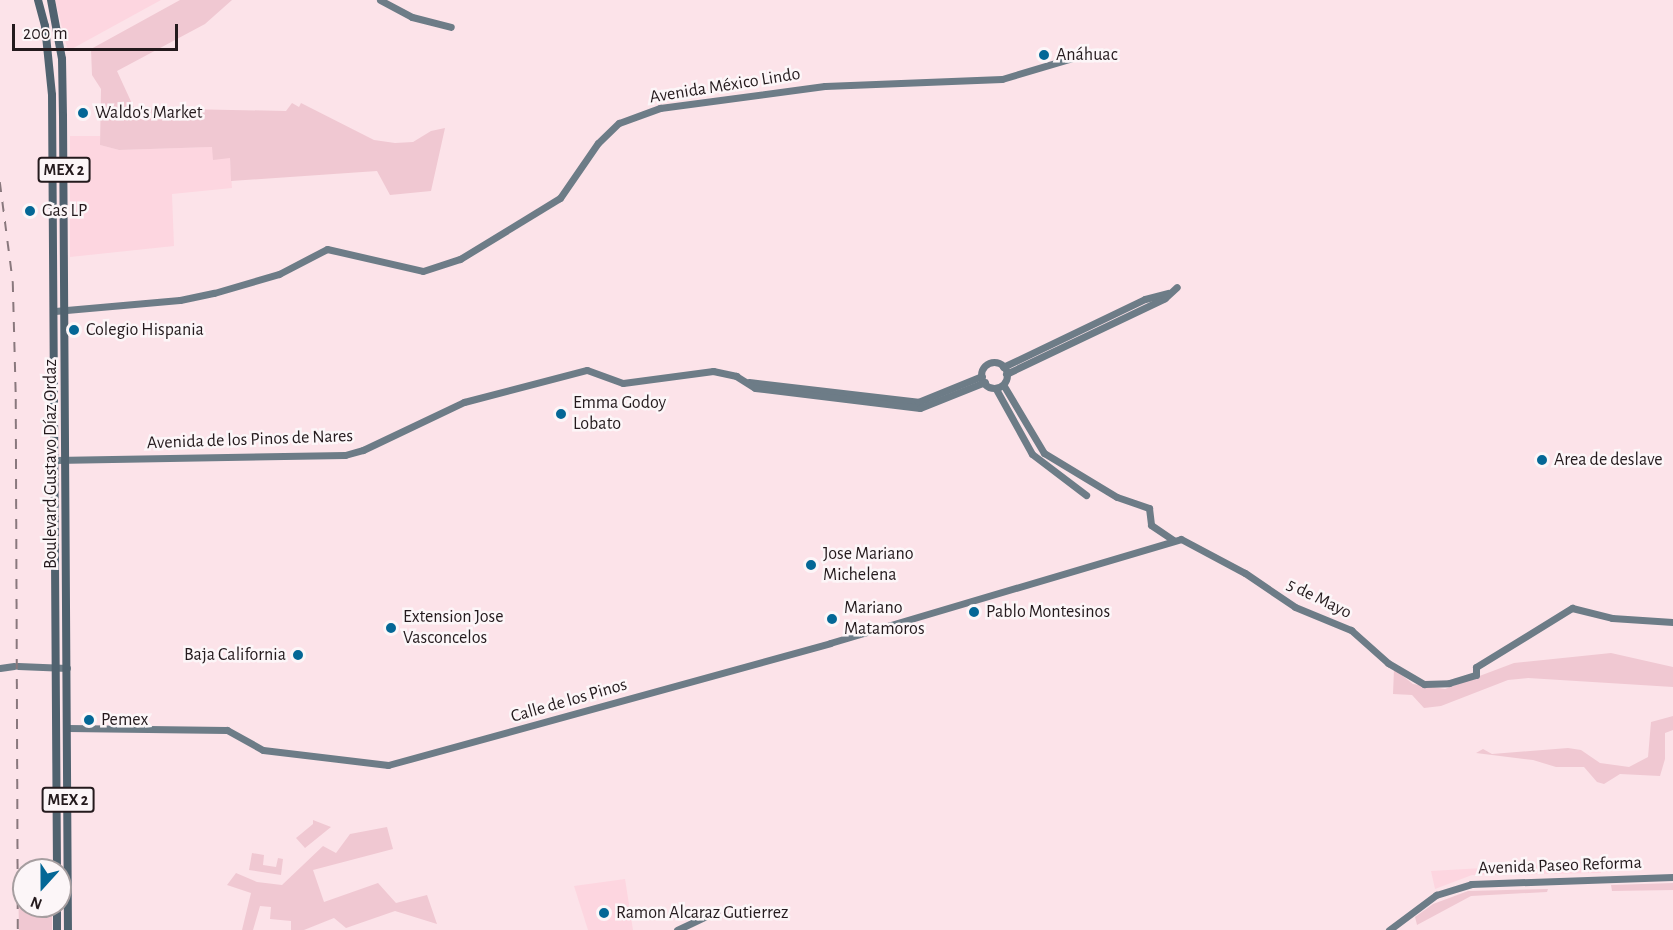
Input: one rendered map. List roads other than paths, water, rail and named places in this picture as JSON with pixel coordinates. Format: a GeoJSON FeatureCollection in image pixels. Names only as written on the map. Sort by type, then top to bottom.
{"type":"FeatureCollection","features":[{"type":"Feature","properties":{"kind":"main road","name":"Boulevard Gustavo Díaz Ordaz"},"geometry":{"type":"LineString","coordinates":[[38,0],[45,26],[52,95],[57,858]]}},
{"type":"Feature","properties":{"kind":"main road","name":"Boulevard Gustavo Díaz Ordaz"},"geometry":{"type":"LineString","coordinates":[[51,0],[62,59],[68,728],[65,858]]}},
{"type":"Feature","properties":{"kind":"main road"},"geometry":{"type":"LineString","coordinates":[[45,26],[53,58],[62,59]]}},
{"type":"Feature","properties":{"kind":"street"},"geometry":{"type":"LineString","coordinates":[[380,0],[412,17],[450,27]]}},
{"type":"Feature","properties":{"kind":"street","name":"Avenida México Lindo"},"geometry":{"type":"LineString","coordinates":[[55,311],[180,300],[279,274],[327,249],[423,271],[460,259],[560,198],[598,143],[619,123],[660,108],[825,86],[1002,79],[1072,58]]}},
{"type":"Feature","properties":{"kind":"street"},"geometry":{"type":"LineString","coordinates":[[1005,370],[1145,299],[1177,287]]}},
{"type":"Feature","properties":{"kind":"street"},"geometry":{"type":"LineString","coordinates":[[996,389],[1004,386],[1005,370],[996,361],[988,362],[982,366],[984,379],[996,389],[1032,454],[1086,495]]}},
{"type":"Feature","properties":{"kind":"street","name":"Avenida de los Pinos de Nares"},"geometry":{"type":"LineString","coordinates":[[55,460],[345,455],[363,450],[464,402],[587,370],[622,384],[713,371],[748,382],[896,405],[938,400],[984,379]]}},
{"type":"Feature","properties":{"kind":"street","name":"5 de Mayo"},"geometry":{"type":"LineString","coordinates":[[1004,386],[1044,453],[1117,498],[1149,508],[1151,525],[1177,540],[1245,573],[1295,607],[1351,630],[1416,681],[1436,685],[1476,671],[1572,608],[1612,618],[1673,622]]}},
{"type":"Feature","properties":{"kind":"street","name":"Calle de los Pinos"},"geometry":{"type":"LineString","coordinates":[[68,728],[227,730],[263,750],[388,765],[1071,573],[1177,540]]}},
{"type":"Feature","properties":{"kind":"street"},"geometry":{"type":"LineString","coordinates":[[0,667],[67,668]]}},
{"type":"Feature","properties":{"kind":"street","name":"Avenida Paseo Reforma"},"geometry":{"type":"LineString","coordinates":[[1389,930],[1436,895],[1471,884],[1673,878]]}},
{"type":"Feature","properties":{"kind":"street"},"geometry":{"type":"LineString","coordinates":[[677,930],[717,911]]}},
{"type":"Feature","properties":{"kind":"railway"},"geometry":{"type":"LineString","coordinates":[[0,182],[13,282],[16,399],[18,930]]}},
{"type":"Feature","properties":{"kind":"place","name":"Anáhuac"},"geometry":{"type":"Point","coordinates":[1044,55]}},
{"type":"Feature","properties":{"kind":"place","name":"Waldo's Market"},"geometry":{"type":"Point","coordinates":[83,113]}},
{"type":"Feature","properties":{"kind":"place","name":"Gas LP"},"geometry":{"type":"Point","coordinates":[30,211]}},
{"type":"Feature","properties":{"kind":"place","name":"Colegio Hispania"},"geometry":{"type":"Point","coordinates":[74,330]}},
{"type":"Feature","properties":{"kind":"place","name":"Emma Godoy Lobato"},"geometry":{"type":"Point","coordinates":[561,414]}},
{"type":"Feature","properties":{"kind":"place","name":"Area de deslave"},"geometry":{"type":"Point","coordinates":[1542,460]}},
{"type":"Feature","properties":{"kind":"place","name":"Jose Mariano Michelena"},"geometry":{"type":"Point","coordinates":[811,565]}},
{"type":"Feature","properties":{"kind":"place","name":"Pablo Montesinos"},"geometry":{"type":"Point","coordinates":[974,612]}},
{"type":"Feature","properties":{"kind":"place","name":"Mariano Matamoros"},"geometry":{"type":"Point","coordinates":[832,619]}},
{"type":"Feature","properties":{"kind":"place","name":"Extension Jose Vasconcelos"},"geometry":{"type":"Point","coordinates":[391,628]}},
{"type":"Feature","properties":{"kind":"place","name":"Baja California"},"geometry":{"type":"Point","coordinates":[298,655]}},
{"type":"Feature","properties":{"kind":"place","name":"Pemex"},"geometry":{"type":"Point","coordinates":[89,720]}},
{"type":"Feature","properties":{"kind":"place","name":"Ramon Alcaraz Gutierrez"},"geometry":{"type":"Point","coordinates":[604,913]}}]}
